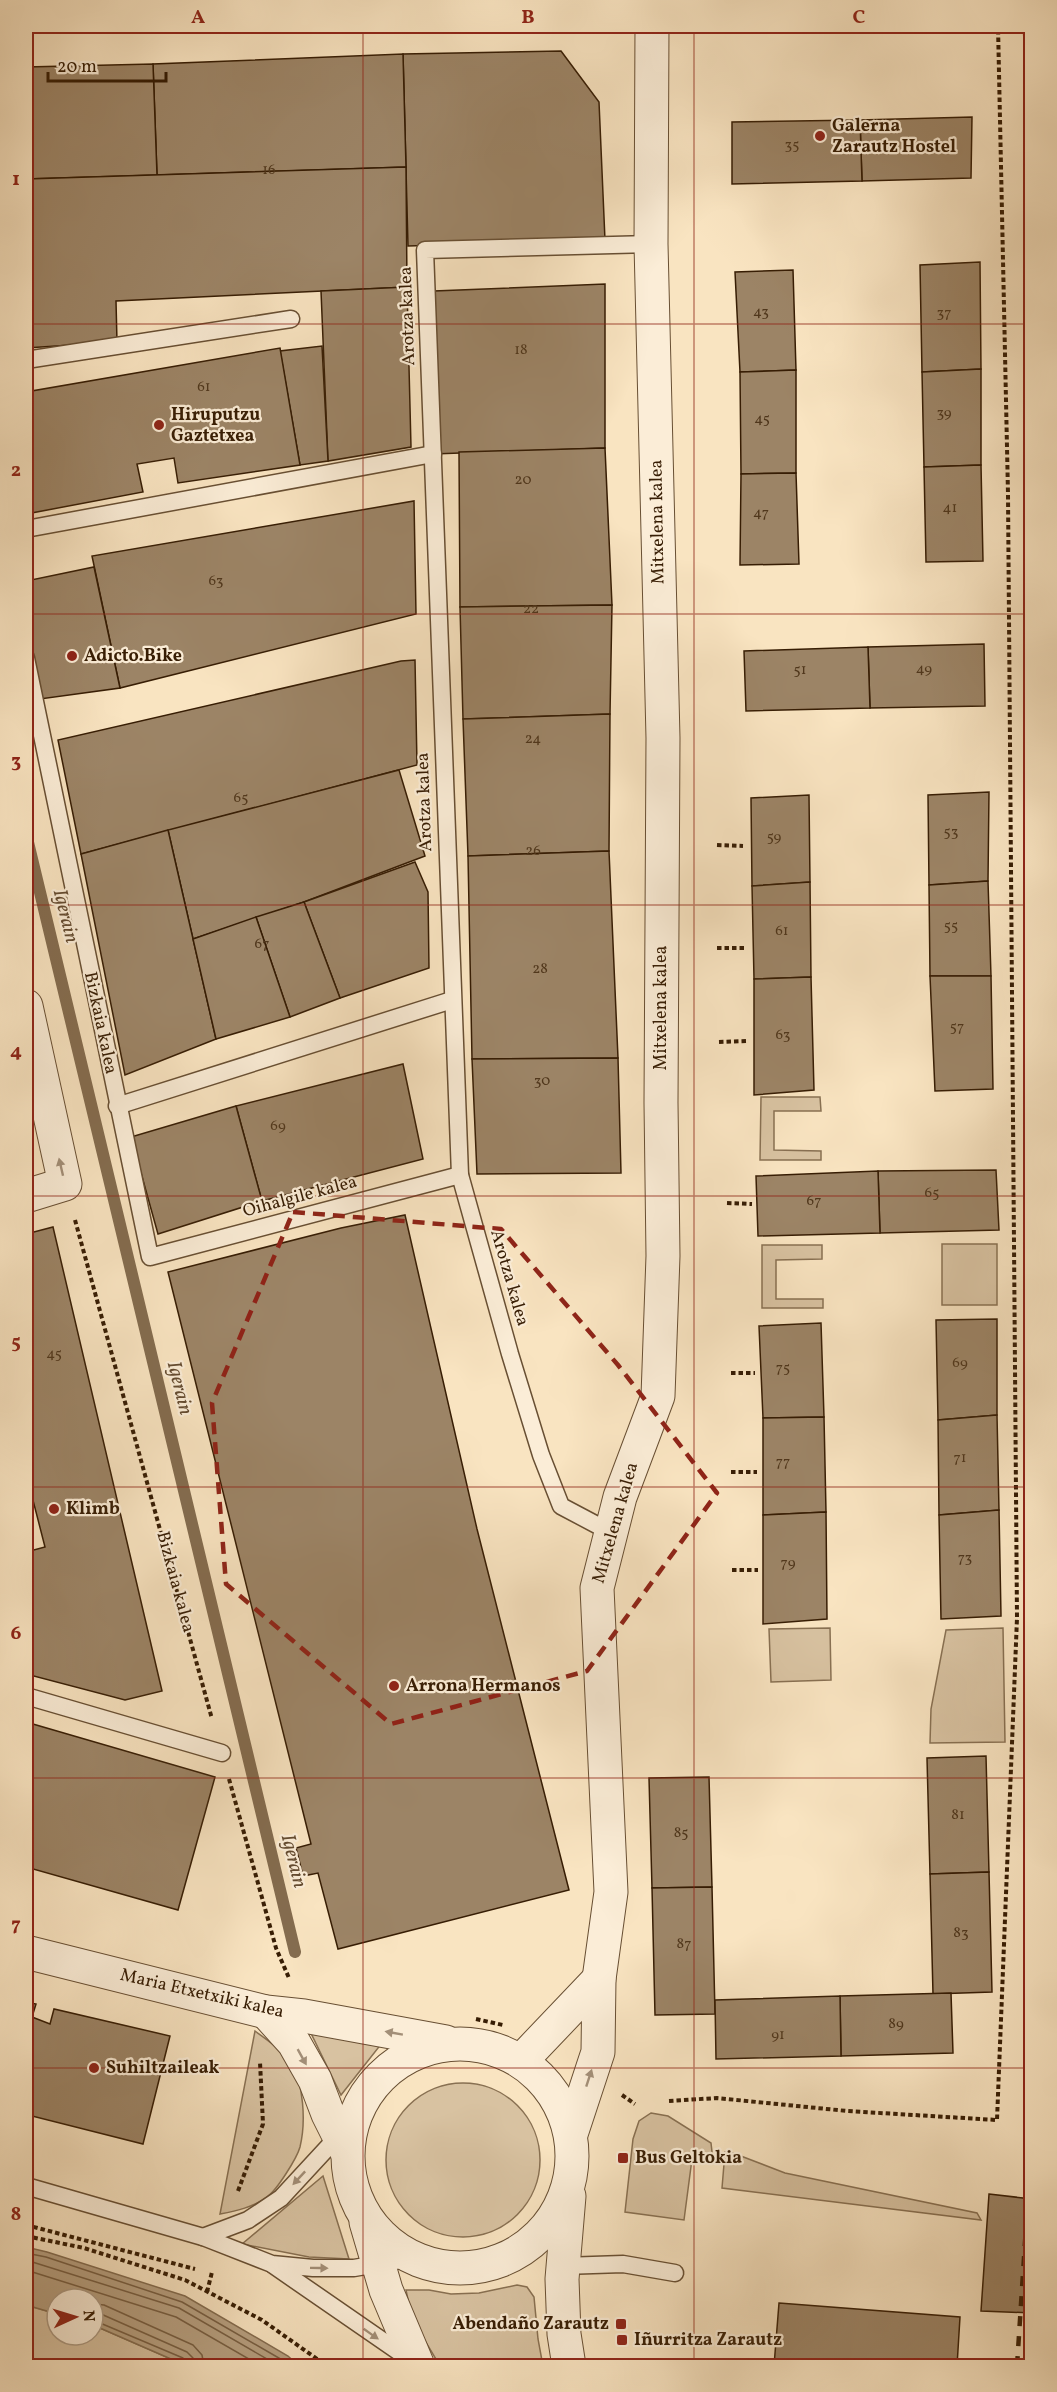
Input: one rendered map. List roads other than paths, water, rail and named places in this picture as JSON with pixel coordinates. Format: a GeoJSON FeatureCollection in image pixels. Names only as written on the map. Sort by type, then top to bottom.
{"type":"FeatureCollection","features":[{"type":"Feature","properties":{"kind":"street","name":"Mitxelena kalea"},"geometry":{"type":"LineString","coordinates":[[571,2134],[598,2052],[599,1979],[611,1892],[597,1588],[620,1497],[658,1396],[663,1256],[661,1103],[663,738],[651,244],[652,26]]}},
{"type":"Feature","properties":{"kind":"street"},"geometry":{"type":"LineString","coordinates":[[26,1006],[65,1184],[26,1196]]}},
{"type":"Feature","properties":{"kind":"street","name":"Maria Etxetxiki kalea"},"geometry":{"type":"LineString","coordinates":[[26,1952],[266,2012],[304,2016],[451,2043]]}},
{"type":"Feature","properties":{"kind":"street"},"geometry":{"type":"LineString","coordinates":[[521,2061],[599,1979]]}},
{"type":"Feature","properties":{"kind":"street"},"geometry":{"type":"LineString","coordinates":[[266,2012],[294,2043],[347,2136],[351,2184],[363,2214],[386,2290],[417,2365]]}},
{"type":"Feature","properties":{"kind":"street"},"geometry":{"type":"LineString","coordinates":[[347,2136],[368,2090],[391,2066],[419,2050],[451,2043],[488,2046],[521,2061],[544,2081],[561,2105],[571,2134],[573,2156],[563,2266],[564,2334],[569,2367]]}},
{"type":"Feature","properties":{"kind":"street"},"geometry":{"type":"LineString","coordinates":[[363,2214],[384,2240],[412,2258],[445,2268],[478,2267],[510,2257],[538,2237],[559,2210],[570,2179]]}},
{"type":"Feature","properties":{"kind":"lane","name":"Arotza kalea"},"geometry":{"type":"LineString","coordinates":[[612,1533],[561,1506],[541,1455],[510,1354],[460,1175],[425,250],[651,244]]}},
{"type":"Feature","properties":{"kind":"lane"},"geometry":{"type":"LineString","coordinates":[[26,360],[291,319]]}},
{"type":"Feature","properties":{"kind":"lane"},"geometry":{"type":"LineString","coordinates":[[26,528],[433,454]]}},
{"type":"Feature","properties":{"kind":"lane","name":"Bizkaia kalea"},"geometry":{"type":"LineString","coordinates":[[26,658],[150,1257]]}},
{"type":"Feature","properties":{"kind":"lane"},"geometry":{"type":"LineString","coordinates":[[117,1106],[453,1000]]}},
{"type":"Feature","properties":{"kind":"lane","name":"Oihalgile kalea"},"geometry":{"type":"LineString","coordinates":[[150,1257],[460,1175]]}},
{"type":"Feature","properties":{"kind":"lane"},"geometry":{"type":"LineString","coordinates":[[26,1696],[222,1753]]}},
{"type":"Feature","properties":{"kind":"lane"},"geometry":{"type":"LineString","coordinates":[[222,2237],[281,2198],[347,2136]]}},
{"type":"Feature","properties":{"kind":"lane"},"geometry":{"type":"LineString","coordinates":[[26,2186],[203,2237],[222,2237],[272,2264],[417,2365]]}},
{"type":"Feature","properties":{"kind":"lane"},"geometry":{"type":"LineString","coordinates":[[272,2264],[354,2268],[412,2258]]}},
{"type":"Feature","properties":{"kind":"lane"},"geometry":{"type":"LineString","coordinates":[[563,2266],[623,2264],[675,2273]]}},
{"type":"Feature","properties":{"kind":"water"},"geometry":{"type":"Polygon","coordinates":[[[26,2247],[185,2296],[288,2356],[299,2366],[187,2366],[105,2330],[105,2287],[45,2287],[45,2311],[26,2305],[26,2247]]]}},
{"type":"Feature","properties":{"kind":"waterway","name":"Igerain"},"geometry":{"type":"LineString","coordinates":[[26,834],[295,1952]]}},
{"type":"Feature","properties":{"kind":"railway"},"geometry":{"type":"LineString","coordinates":[[1025,26],[1032,355]]}},
{"type":"Feature","properties":{"kind":"railway"},"geometry":{"type":"LineString","coordinates":[[1017,2366],[1032,2134]]}},
{"type":"Feature","properties":{"kind":"place","name":"Galerna Zarautz Hostel"},"geometry":{"type":"Point","coordinates":[820,136]}},
{"type":"Feature","properties":{"kind":"place","name":"Hiruputzu Gaztetxea"},"geometry":{"type":"Point","coordinates":[159,425]}},
{"type":"Feature","properties":{"kind":"place","name":"Adicto.Bike"},"geometry":{"type":"Point","coordinates":[72,656]}},
{"type":"Feature","properties":{"kind":"place","name":"Klimb"},"geometry":{"type":"Point","coordinates":[54,1509]}},
{"type":"Feature","properties":{"kind":"place","name":"Arrona Hermanos"},"geometry":{"type":"Point","coordinates":[394,1686]}},
{"type":"Feature","properties":{"kind":"place","name":"Suhiltzaileak"},"geometry":{"type":"Point","coordinates":[94,2068]}},
{"type":"Feature","properties":{"kind":"place","name":"Bus Geltokia"},"geometry":{"type":"Point","coordinates":[623,2158]}},
{"type":"Feature","properties":{"kind":"place","name":"Abendaño Zarautz"},"geometry":{"type":"Point","coordinates":[621,2324]}},
{"type":"Feature","properties":{"kind":"place","name":"Iñurritza Zarautz"},"geometry":{"type":"Point","coordinates":[622,2340]}}]}
